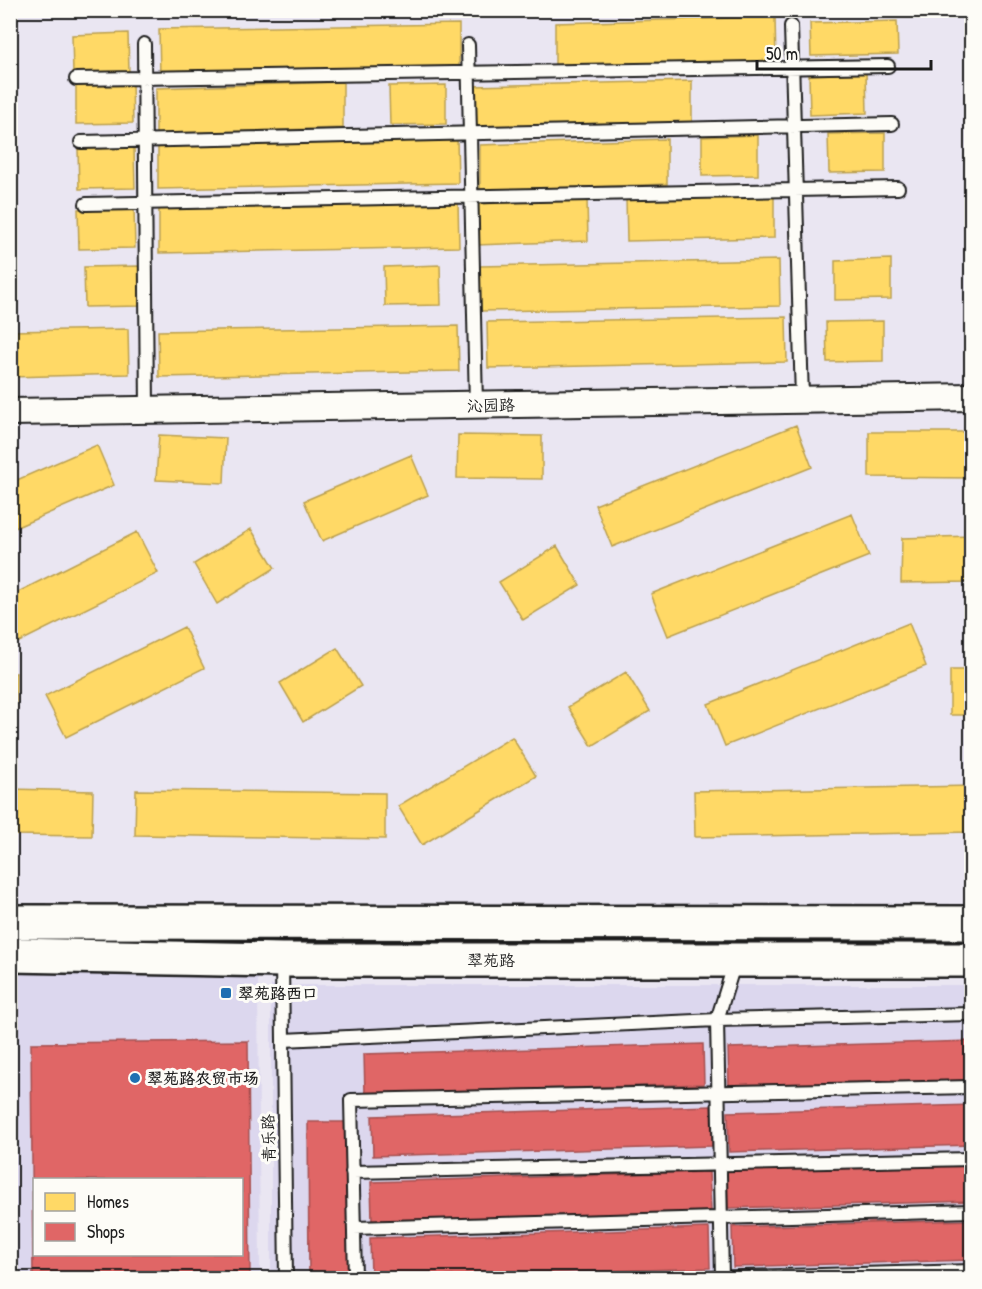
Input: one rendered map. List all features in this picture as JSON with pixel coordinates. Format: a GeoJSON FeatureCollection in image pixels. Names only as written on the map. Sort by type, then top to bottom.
{"type":"FeatureCollection","features":[{"type":"Feature","properties":{"kind":"main road"},"geometry":{"type":"LineString","coordinates":[[10,922],[972,923]]}},
{"type":"Feature","properties":{"kind":"main road","name":"翠苑路"},"geometry":{"type":"LineString","coordinates":[[10,955],[282,960],[972,960]]}},
{"type":"Feature","properties":{"kind":"street","name":"沁园路"},"geometry":{"type":"LineString","coordinates":[[10,412],[972,397]]}},
{"type":"Feature","properties":{"kind":"lane"},"geometry":{"type":"LineString","coordinates":[[791,26],[802,399]]}},
{"type":"Feature","properties":{"kind":"lane"},"geometry":{"type":"LineString","coordinates":[[144,44],[147,410]]}},
{"type":"Feature","properties":{"kind":"lane"},"geometry":{"type":"LineString","coordinates":[[468,45],[476,405]]}},
{"type":"Feature","properties":{"kind":"lane"},"geometry":{"type":"LineString","coordinates":[[76,79],[888,66]]}},
{"type":"Feature","properties":{"kind":"lane"},"geometry":{"type":"LineString","coordinates":[[81,142],[892,124]]}},
{"type":"Feature","properties":{"kind":"lane"},"geometry":{"type":"LineString","coordinates":[[86,204],[898,188]]}},
{"type":"Feature","properties":{"kind":"lane"},"geometry":{"type":"LineString","coordinates":[[722,1278],[717,1020],[736,959]]}},
{"type":"Feature","properties":{"kind":"lane","name":"青乐路"},"geometry":{"type":"LineString","coordinates":[[282,960],[286,1278]]}},
{"type":"Feature","properties":{"kind":"lane"},"geometry":{"type":"LineString","coordinates":[[283,1040],[717,1020],[972,1014]]}},
{"type":"Feature","properties":{"kind":"lane"},"geometry":{"type":"LineString","coordinates":[[355,1278],[351,1100],[972,1087]]}},
{"type":"Feature","properties":{"kind":"lane"},"geometry":{"type":"LineString","coordinates":[[352,1172],[972,1159]]}},
{"type":"Feature","properties":{"kind":"lane"},"geometry":{"type":"LineString","coordinates":[[354,1228],[972,1211]]}},
{"type":"Feature","properties":{"kind":"lane"},"geometry":{"type":"LineString","coordinates":[[705,1278],[972,1271]]}},
{"type":"Feature","properties":{"kind":"shaded area","name":"翠苑路农贸市场"},"geometry":{"type":"Polygon","coordinates":[[[10,972],[258,977],[260,1278],[12,1278],[10,972]]]}},
{"type":"Feature","properties":{"kind":"shaded area"},"geometry":{"type":"Polygon","coordinates":[[[271,985],[971,985],[971,1278],[271,1278],[271,985]]]}},
{"type":"Feature","properties":{"kind":"building: Homes"},"geometry":{"type":"Polygon","coordinates":[[[775,17],[776,63],[555,68],[555,23],[775,17]]]}},
{"type":"Feature","properties":{"kind":"building: Homes"},"geometry":{"type":"Polygon","coordinates":[[[897,21],[898,54],[811,56],[810,23],[897,21]]]}},
{"type":"Feature","properties":{"kind":"building: Homes"},"geometry":{"type":"Polygon","coordinates":[[[459,24],[459,69],[160,75],[159,29],[459,24]]]}},
{"type":"Feature","properties":{"kind":"building: Homes"},"geometry":{"type":"Polygon","coordinates":[[[128,33],[129,73],[73,74],[72,35],[128,33]]]}},
{"type":"Feature","properties":{"kind":"building: Homes"},"geometry":{"type":"Polygon","coordinates":[[[866,73],[867,113],[810,115],[809,75],[866,73]]]}},
{"type":"Feature","properties":{"kind":"building: Homes"},"geometry":{"type":"Polygon","coordinates":[[[692,81],[692,127],[472,132],[472,86],[692,81]]]}},
{"type":"Feature","properties":{"kind":"building: Homes"},"geometry":{"type":"Polygon","coordinates":[[[343,82],[343,128],[156,134],[156,88],[343,82]]]}},
{"type":"Feature","properties":{"kind":"building: Homes"},"geometry":{"type":"Polygon","coordinates":[[[132,83],[133,123],[76,124],[76,85],[132,83]]]}},
{"type":"Feature","properties":{"kind":"building: Homes"},"geometry":{"type":"Polygon","coordinates":[[[446,85],[446,124],[390,125],[389,86],[446,85]]]}},
{"type":"Feature","properties":{"kind":"building: Homes"},"geometry":{"type":"Polygon","coordinates":[[[885,133],[885,172],[829,173],[828,134],[885,133]]]}},
{"type":"Feature","properties":{"kind":"building: Homes"},"geometry":{"type":"Polygon","coordinates":[[[758,135],[758,175],[702,176],[702,137],[758,135]]]}},
{"type":"Feature","properties":{"kind":"building: Homes"},"geometry":{"type":"Polygon","coordinates":[[[457,137],[458,183],[158,189],[158,143],[457,137]]]}},
{"type":"Feature","properties":{"kind":"building: Homes"},"geometry":{"type":"Polygon","coordinates":[[[667,139],[667,184],[480,191],[480,145],[667,139]]]}},
{"type":"Feature","properties":{"kind":"building: Homes"},"geometry":{"type":"Polygon","coordinates":[[[134,148],[135,188],[79,189],[78,149],[134,148]]]}},
{"type":"Feature","properties":{"kind":"building: Homes"},"geometry":{"type":"Polygon","coordinates":[[[774,196],[774,238],[627,241],[626,199],[774,196]]]}},
{"type":"Feature","properties":{"kind":"building: Homes"},"geometry":{"type":"Polygon","coordinates":[[[587,200],[588,241],[476,245],[475,204],[587,200]]]}},
{"type":"Feature","properties":{"kind":"building: Homes"},"geometry":{"type":"Polygon","coordinates":[[[458,202],[459,247],[159,253],[159,207],[458,202]]]}},
{"type":"Feature","properties":{"kind":"building: Homes"},"geometry":{"type":"Polygon","coordinates":[[[134,208],[135,248],[79,249],[78,209],[134,208]]]}},
{"type":"Feature","properties":{"kind":"building: Homes"},"geometry":{"type":"Polygon","coordinates":[[[891,259],[891,299],[835,300],[835,261],[891,259]]]}},
{"type":"Feature","properties":{"kind":"building: Homes"},"geometry":{"type":"Polygon","coordinates":[[[779,260],[780,306],[480,311],[480,266],[779,260]]]}},
{"type":"Feature","properties":{"kind":"building: Homes"},"geometry":{"type":"Polygon","coordinates":[[[440,265],[441,305],[385,306],[384,267],[440,265]]]}},
{"type":"Feature","properties":{"kind":"building: Homes"},"geometry":{"type":"Polygon","coordinates":[[[140,266],[141,306],[85,307],[84,267],[140,266]]]}},
{"type":"Feature","properties":{"kind":"building: Homes"},"geometry":{"type":"Polygon","coordinates":[[[786,317],[787,362],[488,368],[487,322],[786,317]]]}},
{"type":"Feature","properties":{"kind":"building: Homes"},"geometry":{"type":"Polygon","coordinates":[[[883,321],[883,361],[827,362],[826,322],[883,321]]]}},
{"type":"Feature","properties":{"kind":"building: Homes"},"geometry":{"type":"Polygon","coordinates":[[[458,326],[459,371],[159,377],[158,331],[458,326]]]}},
{"type":"Feature","properties":{"kind":"building: Homes"},"geometry":{"type":"Polygon","coordinates":[[[128,329],[129,374],[10,377],[10,331],[128,329]]]}},
{"type":"Feature","properties":{"kind":"building: Homes"},"geometry":{"type":"Polygon","coordinates":[[[796,425],[812,467],[612,547],[595,505],[796,425]]]}},
{"type":"Feature","properties":{"kind":"building: Homes"},"geometry":{"type":"Polygon","coordinates":[[[869,432],[972,432],[972,478],[869,477],[869,432]]]}},
{"type":"Feature","properties":{"kind":"building: Homes"},"geometry":{"type":"Polygon","coordinates":[[[159,435],[226,438],[224,483],[156,480],[159,435]]]}},
{"type":"Feature","properties":{"kind":"building: Homes"},"geometry":{"type":"Polygon","coordinates":[[[458,435],[542,436],[542,479],[457,478],[458,435]]]}},
{"type":"Feature","properties":{"kind":"building: Homes"},"geometry":{"type":"Polygon","coordinates":[[[97,445],[114,485],[10,530],[10,483],[97,445]]]}},
{"type":"Feature","properties":{"kind":"building: Homes"},"geometry":{"type":"Polygon","coordinates":[[[411,455],[428,495],[322,541],[304,501],[411,455]]]}},
{"type":"Feature","properties":{"kind":"building: Homes"},"geometry":{"type":"Polygon","coordinates":[[[852,514],[869,556],[668,636],[651,594],[852,514]]]}},
{"type":"Feature","properties":{"kind":"building: Homes"},"geometry":{"type":"Polygon","coordinates":[[[251,529],[275,568],[217,604],[194,564],[251,529]]]}},
{"type":"Feature","properties":{"kind":"building: Homes"},"geometry":{"type":"Polygon","coordinates":[[[137,532],[158,573],[19,642],[10,625],[10,596],[137,532]]]}},
{"type":"Feature","properties":{"kind":"building: Homes"},"geometry":{"type":"Polygon","coordinates":[[[972,536],[972,582],[901,583],[902,538],[972,536]]]}},
{"type":"Feature","properties":{"kind":"building: Homes"},"geometry":{"type":"Polygon","coordinates":[[[557,546],[580,585],[523,620],[499,582],[557,546]]]}},
{"type":"Feature","properties":{"kind":"building: Homes"},"geometry":{"type":"Polygon","coordinates":[[[909,623],[926,666],[725,746],[708,704],[909,623]]]}},
{"type":"Feature","properties":{"kind":"building: Homes"},"geometry":{"type":"Polygon","coordinates":[[[184,627],[204,668],[66,737],[45,696],[184,627]]]}},
{"type":"Feature","properties":{"kind":"building: Homes"},"geometry":{"type":"Polygon","coordinates":[[[337,648],[361,686],[303,722],[280,683],[337,648]]]}},
{"type":"Feature","properties":{"kind":"building: Homes"},"geometry":{"type":"Polygon","coordinates":[[[950,670],[972,670],[972,715],[950,715],[950,670]]]}},
{"type":"Feature","properties":{"kind":"building: Homes"},"geometry":{"type":"Polygon","coordinates":[[[626,672],[650,711],[592,746],[568,707],[626,672]]]}},
{"type":"Feature","properties":{"kind":"building: Homes"},"geometry":{"type":"Polygon","coordinates":[[[16,673],[16,719],[10,719],[10,674],[16,673]]]}},
{"type":"Feature","properties":{"kind":"building: Homes"},"geometry":{"type":"Polygon","coordinates":[[[512,737],[536,776],[422,845],[398,806],[512,737]]]}},
{"type":"Feature","properties":{"kind":"building: Homes"},"geometry":{"type":"Polygon","coordinates":[[[972,786],[972,832],[695,837],[694,791],[972,786]]]}},
{"type":"Feature","properties":{"kind":"building: Homes"},"geometry":{"type":"Polygon","coordinates":[[[10,789],[93,791],[92,836],[10,835],[10,789]]]}},
{"type":"Feature","properties":{"kind":"building: Homes"},"geometry":{"type":"Polygon","coordinates":[[[136,790],[385,793],[385,839],[135,835],[136,790]]]}},
{"type":"Feature","properties":{"kind":"building: Shops"},"geometry":{"type":"Polygon","coordinates":[[[248,1041],[250,1278],[33,1278],[31,1043],[248,1041]]]}},
{"type":"Feature","properties":{"kind":"building: Shops"},"geometry":{"type":"Polygon","coordinates":[[[972,1041],[972,1081],[729,1088],[728,1048],[972,1041]]]}},
{"type":"Feature","properties":{"kind":"building: Shops"},"geometry":{"type":"Polygon","coordinates":[[[703,1044],[704,1084],[365,1094],[364,1054],[703,1044]]]}},
{"type":"Feature","properties":{"kind":"building: Shops"},"geometry":{"type":"Polygon","coordinates":[[[972,1105],[972,1145],[729,1152],[728,1112],[972,1105]]]}},
{"type":"Feature","properties":{"kind":"building: Shops"},"geometry":{"type":"Polygon","coordinates":[[[711,1106],[712,1146],[373,1156],[372,1116],[711,1106]]]}},
{"type":"Feature","properties":{"kind":"building: Shops"},"geometry":{"type":"Polygon","coordinates":[[[308,1122],[351,1122],[352,1278],[309,1278],[308,1122]]]}},
{"type":"Feature","properties":{"kind":"building: Shops"},"geometry":{"type":"Polygon","coordinates":[[[972,1161],[972,1201],[728,1208],[727,1169],[972,1161]]]}},
{"type":"Feature","properties":{"kind":"building: Shops"},"geometry":{"type":"Polygon","coordinates":[[[709,1172],[711,1211],[372,1221],[371,1182],[709,1172]]]}},
{"type":"Feature","properties":{"kind":"building: Shops"},"geometry":{"type":"Polygon","coordinates":[[[972,1220],[972,1260],[733,1267],[732,1227],[972,1220]]]}},
{"type":"Feature","properties":{"kind":"building: Shops"},"geometry":{"type":"Polygon","coordinates":[[[709,1228],[710,1268],[371,1278],[370,1238],[709,1228]]]}},
{"type":"Feature","properties":{"kind":"place","name":"翠苑路西口"},"geometry":{"type":"Point","coordinates":[226,993]}},
{"type":"Feature","properties":{"kind":"place","name":"翠苑路农贸市场"},"geometry":{"type":"Point","coordinates":[135,1078]}}]}
